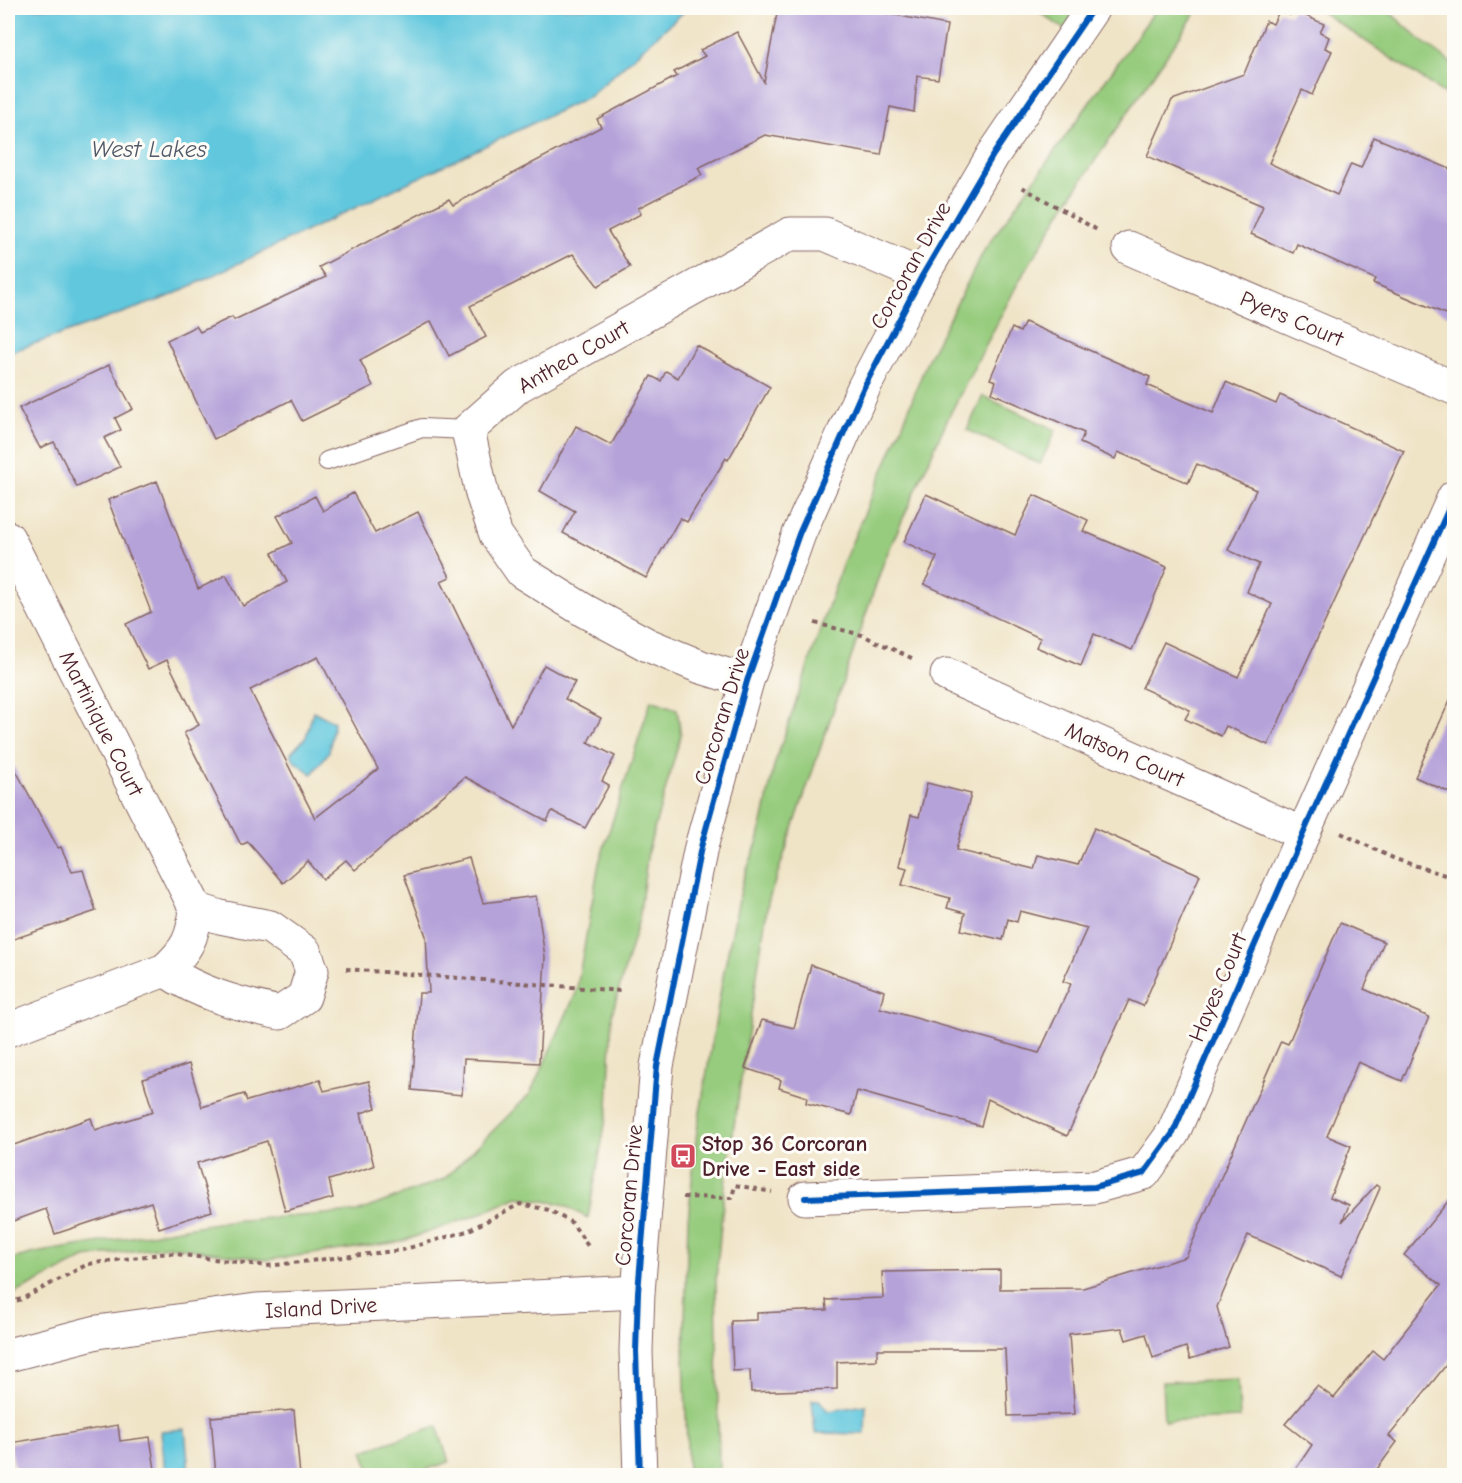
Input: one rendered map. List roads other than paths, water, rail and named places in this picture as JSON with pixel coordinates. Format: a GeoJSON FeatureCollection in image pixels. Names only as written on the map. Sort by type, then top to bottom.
{"type":"FeatureCollection","features":[{"type":"Feature","properties":{"kind":"street","name":"Corcoran Drive"},"geometry":{"type":"LineString","coordinates":[[640,1476],[636,1351],[638,1292],[657,1066],[701,847],[747,681],[800,534],[864,387],[922,276],[993,155],[1093,8]]}},
{"type":"Feature","properties":{"kind":"street","name":"Anthea Court"},"geometry":{"type":"LineString","coordinates":[[468,430],[518,386],[790,234],[825,234],[922,276]]}},
{"type":"Feature","properties":{"kind":"street","name":"Pyers Court"},"geometry":{"type":"LineString","coordinates":[[1129,248],[1455,388]]}},
{"type":"Feature","properties":{"kind":"street"},"geometry":{"type":"LineString","coordinates":[[468,430],[482,494],[496,535],[522,572],[585,611],[648,645],[701,667],[747,681]]}},
{"type":"Feature","properties":{"kind":"street","name":"Hayes Court"},"geometry":{"type":"LineString","coordinates":[[805,1198],[1095,1187],[1144,1173],[1173,1133],[1303,834],[1455,497]]}},
{"type":"Feature","properties":{"kind":"street","name":"Martinique Court"},"geometry":{"type":"LineString","coordinates":[[8,538],[196,909]]}},
{"type":"Feature","properties":{"kind":"street","name":"Matson Court"},"geometry":{"type":"LineString","coordinates":[[947,675],[1303,834]]}},
{"type":"Feature","properties":{"kind":"street"},"geometry":{"type":"LineString","coordinates":[[8,1030],[165,970],[183,953],[194,930],[196,909],[220,917],[270,927],[305,952],[312,972],[304,997],[280,1013],[237,1004],[190,987],[165,970]]}},
{"type":"Feature","properties":{"kind":"street","name":"Island Drive"},"geometry":{"type":"LineString","coordinates":[[8,1355],[97,1332],[256,1310],[638,1292]]}},
{"type":"Feature","properties":{"kind":"lane"},"geometry":{"type":"LineString","coordinates":[[327,461],[422,428],[468,430]]}},
{"type":"Feature","properties":{"kind":"water","name":"West Lakes"},"geometry":{"type":"Polygon","coordinates":[[[8,8],[688,8],[590,96],[168,297],[8,353],[8,8]]]}},
{"type":"Feature","properties":{"kind":"water"},"geometry":{"type":"Polygon","coordinates":[[[313,711],[334,722],[329,752],[312,774],[294,761],[291,753],[306,737],[313,711]]]}},
{"type":"Feature","properties":{"kind":"water"},"geometry":{"type":"Polygon","coordinates":[[[812,1400],[819,1400],[828,1411],[866,1405],[865,1434],[815,1433],[812,1400]]]}},
{"type":"Feature","properties":{"kind":"water"},"geometry":{"type":"Polygon","coordinates":[[[185,1429],[189,1472],[165,1474],[161,1431],[185,1429]]]}},
{"type":"Feature","properties":{"kind":"place","name":"Stop 36 Corcoran Drive - East side"},"geometry":{"type":"Point","coordinates":[683,1156]}}]}
